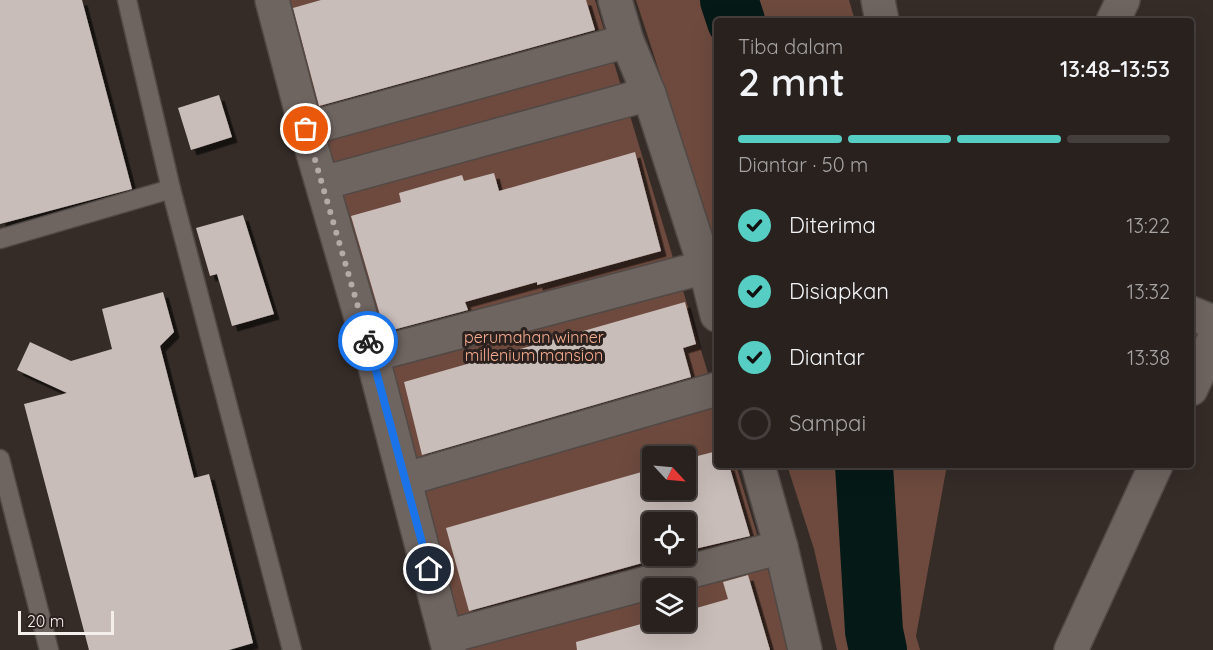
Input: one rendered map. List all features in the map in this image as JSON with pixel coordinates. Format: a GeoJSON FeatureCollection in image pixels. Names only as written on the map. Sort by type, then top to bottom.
{"type":"FeatureCollection","features":[{"type":"Feature","properties":{"kind":"street"},"geometry":{"type":"LineString","coordinates":[[272,0],[306,129],[406,479],[448,643],[781,547]]}},
{"type":"Feature","properties":{"kind":"street"},"geometry":{"type":"LineString","coordinates":[[615,0],[627,41],[649,94],[705,267],[714,303]]}},
{"type":"Feature","properties":{"kind":"street"},"geometry":{"type":"LineString","coordinates":[[878,0],[881,18]]}},
{"type":"Feature","properties":{"kind":"street"},"geometry":{"type":"LineString","coordinates":[[1114,18],[1123,0]]}},
{"type":"Feature","properties":{"kind":"street"},"geometry":{"type":"LineString","coordinates":[[306,129],[627,41]]}},
{"type":"Feature","properties":{"kind":"street"},"geometry":{"type":"LineString","coordinates":[[323,183],[649,94]]}},
{"type":"Feature","properties":{"kind":"street"},"geometry":{"type":"LineString","coordinates":[[372,355],[705,267]]}},
{"type":"Feature","properties":{"kind":"street"},"geometry":{"type":"LineString","coordinates":[[1194,314],[1213,322]]}},
{"type":"Feature","properties":{"kind":"street"},"geometry":{"type":"LineString","coordinates":[[1194,382],[1213,341]]}},
{"type":"Feature","properties":{"kind":"street"},"geometry":{"type":"LineString","coordinates":[[406,479],[714,390]]}},
{"type":"Feature","properties":{"kind":"street"},"geometry":{"type":"LineString","coordinates":[[759,468],[781,547],[805,650]]}},
{"type":"Feature","properties":{"kind":"street"},"geometry":{"type":"LineString","coordinates":[[1071,650],[1155,468]]}},
{"type":"Feature","properties":{"kind":"lane"},"geometry":{"type":"LineString","coordinates":[[127,0],[171,189],[292,650]]}},
{"type":"Feature","properties":{"kind":"lane"},"geometry":{"type":"LineString","coordinates":[[0,239],[171,189]]}},
{"type":"Feature","properties":{"kind":"lane"},"geometry":{"type":"LineString","coordinates":[[0,459],[49,650]]}},
{"type":"Feature","properties":{"kind":"green space","name":"perumahan winner millenium mansion"},"geometry":{"type":"Polygon","coordinates":[[[274,0],[595,0],[714,393],[714,468],[737,468],[792,650],[453,650],[274,0]]]}},
{"type":"Feature","properties":{"kind":"green space"},"geometry":{"type":"Polygon","coordinates":[[[636,0],[849,0],[854,18],[714,18],[714,241],[636,0]]]}},
{"type":"Feature","properties":{"kind":"green space"},"geometry":{"type":"Polygon","coordinates":[[[788,468],[946,468],[916,636],[920,650],[837,650],[814,549],[788,468]]]}},
{"type":"Feature","properties":{"kind":"building"},"geometry":{"type":"Polygon","coordinates":[[[0,0],[82,0],[132,189],[0,224],[0,0]]]}},
{"type":"Feature","properties":{"kind":"building"},"geometry":{"type":"Polygon","coordinates":[[[321,0],[586,0],[595,30],[319,106],[293,8],[321,0]]]}},
{"type":"Feature","properties":{"kind":"building"},"geometry":{"type":"Polygon","coordinates":[[[219,95],[232,137],[191,150],[178,108],[219,95]]]}},
{"type":"Feature","properties":{"kind":"building"},"geometry":{"type":"Polygon","coordinates":[[[635,152],[661,251],[465,302],[468,310],[385,332],[351,216],[401,202],[399,193],[462,175],[464,181],[494,173],[499,191],[635,152]]]}},
{"type":"Feature","properties":{"kind":"building"},"geometry":{"type":"Polygon","coordinates":[[[243,215],[274,314],[232,326],[217,274],[210,276],[196,228],[243,215]]]}},
{"type":"Feature","properties":{"kind":"building"},"geometry":{"type":"Polygon","coordinates":[[[163,292],[174,332],[160,346],[194,478],[209,474],[253,643],[229,650],[89,650],[24,404],[67,393],[17,370],[30,342],[71,361],[112,349],[102,309],[163,292]]]}},
{"type":"Feature","properties":{"kind":"building"},"geometry":{"type":"Polygon","coordinates":[[[685,302],[696,344],[683,348],[691,377],[422,455],[404,382],[685,302]]]}},
{"type":"Feature","properties":{"kind":"building"},"geometry":{"type":"Polygon","coordinates":[[[714,452],[714,468],[730,468],[750,536],[696,549],[696,512],[642,512],[642,563],[469,611],[446,528],[642,472],[642,500],[696,500],[696,456],[714,452]]]}},
{"type":"Feature","properties":{"kind":"building"},"geometry":{"type":"Polygon","coordinates":[[[748,575],[770,650],[577,650],[576,642],[642,624],[642,632],[696,632],[696,608],[728,599],[723,582],[748,575]]]}},
{"type":"Feature","properties":{"kind":"waterway"},"geometry":{"type":"LineString","coordinates":[[729,0],[735,18]]}},
{"type":"Feature","properties":{"kind":"waterway"},"geometry":{"type":"LineString","coordinates":[[864,468],[874,631],[878,650]]}},
{"type":"Feature","properties":{"kind":"way so far"},"geometry":{"type":"LineString","coordinates":[[306,129],[368,341]]}},
{"type":"Feature","properties":{"kind":"route"},"geometry":{"type":"LineString","coordinates":[[368,341],[429,569]]}}]}
